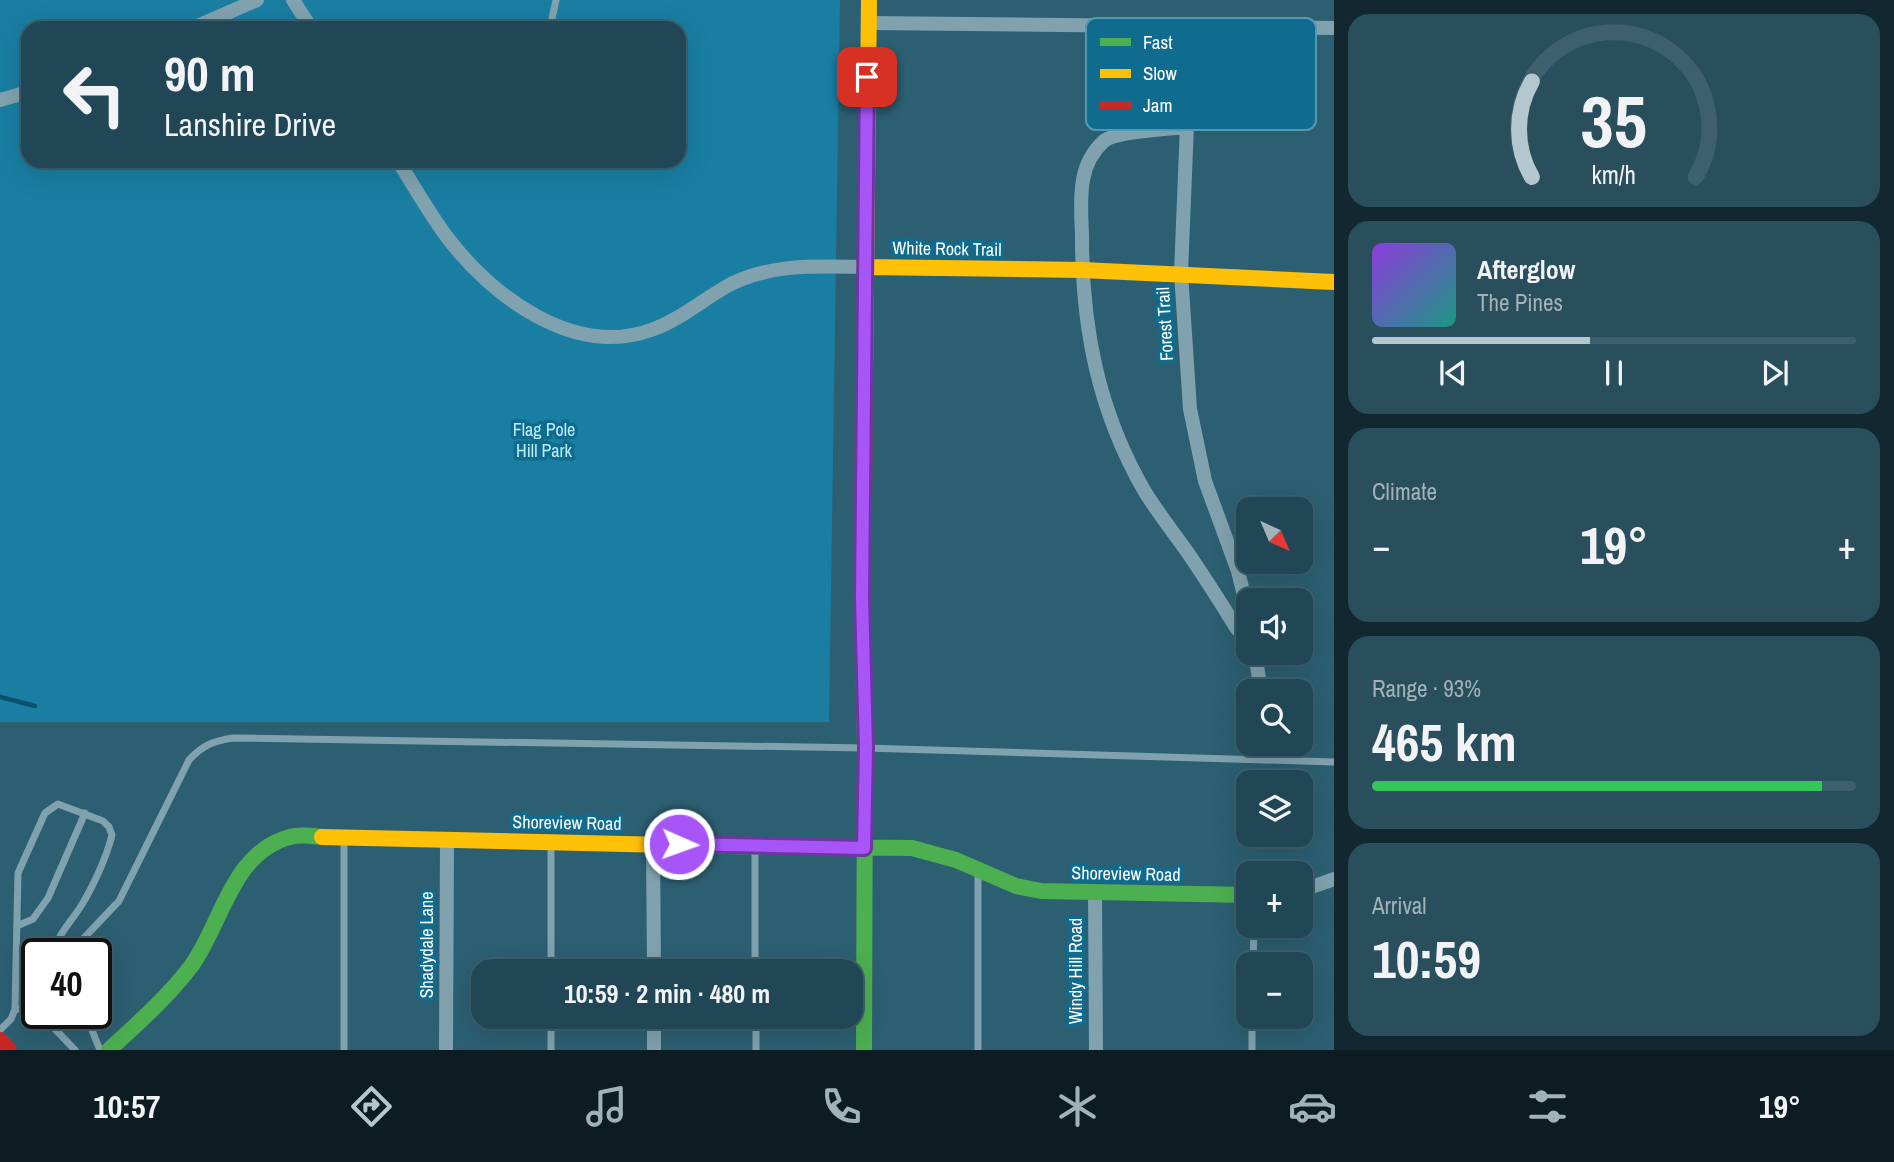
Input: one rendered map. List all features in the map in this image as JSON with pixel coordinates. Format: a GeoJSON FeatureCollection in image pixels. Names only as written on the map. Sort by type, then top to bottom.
{"type":"FeatureCollection","features":[{"type":"Feature","properties":{"kind":"street"},"geometry":{"type":"LineString","coordinates":[[209,21],[257,0]]}},
{"type":"Feature","properties":{"kind":"street"},"geometry":{"type":"LineString","coordinates":[[293,0],[306,21]]}},
{"type":"Feature","properties":{"kind":"street"},"geometry":{"type":"LineString","coordinates":[[864,1050],[866,748],[862,598],[869,0]]}},
{"type":"Feature","properties":{"kind":"street"},"geometry":{"type":"LineString","coordinates":[[868,23],[1086,25]]}},
{"type":"Feature","properties":{"kind":"street"},"geometry":{"type":"LineString","coordinates":[[1316,28],[1334,28]]}},
{"type":"Feature","properties":{"kind":"street"},"geometry":{"type":"LineString","coordinates":[[0,100],[21,94]]}},
{"type":"Feature","properties":{"kind":"street"},"geometry":{"type":"LineString","coordinates":[[1157,130],[1106,139],[1091,157],[1081,182],[1082,270],[1087,330],[1098,381],[1129,461],[1146,492],[1236,627]]}},
{"type":"Feature","properties":{"kind":"street","name":"Forest Trail"},"geometry":{"type":"LineString","coordinates":[[1187,130],[1181,273],[1190,409],[1205,481],[1242,588]]}},
{"type":"Feature","properties":{"kind":"street","name":"White Rock Trail"},"geometry":{"type":"LineString","coordinates":[[403,168],[447,237],[500,292],[533,313],[567,329],[589,335],[625,336],[648,331],[672,321],[728,286],[770,270],[806,266],[1082,270],[1334,282]]}},
{"type":"Feature","properties":{"kind":"street","name":"Shoreview Road"},"geometry":{"type":"LineString","coordinates":[[109,1050],[164,997],[194,962],[214,932],[240,874],[250,859],[276,839],[292,836],[912,848],[956,860],[1016,886],[1041,891],[1236,895]]}},
{"type":"Feature","properties":{"kind":"street","name":"Shadydale Lane"},"geometry":{"type":"LineString","coordinates":[[446,1050],[447,840]]}},
{"type":"Feature","properties":{"kind":"street"},"geometry":{"type":"LineString","coordinates":[[653,844],[654,959]]}},
{"type":"Feature","properties":{"kind":"street"},"geometry":{"type":"LineString","coordinates":[[1313,886],[1334,879]]}},
{"type":"Feature","properties":{"kind":"street","name":"Windy Hill Road"},"geometry":{"type":"LineString","coordinates":[[1096,892],[1096,1050]]}},
{"type":"Feature","properties":{"kind":"street"},"geometry":{"type":"LineString","coordinates":[[654,1029],[654,1050]]}},
{"type":"Feature","properties":{"kind":"street"},"geometry":{"type":"LineString","coordinates":[[0,1040],[9,1050]]}},
{"type":"Feature","properties":{"kind":"lane"},"geometry":{"type":"LineString","coordinates":[[552,21],[556,0]]}},
{"type":"Feature","properties":{"kind":"lane"},"geometry":{"type":"LineString","coordinates":[[84,938],[119,901],[189,760],[201,747],[215,740],[233,738],[866,748],[1334,762]]}},
{"type":"Feature","properties":{"kind":"lane"},"geometry":{"type":"LineString","coordinates":[[0,1030],[11,1019],[15,1009],[18,873],[45,813],[58,804],[107,824],[112,835],[83,903],[59,938]]}},
{"type":"Feature","properties":{"kind":"lane"},"geometry":{"type":"LineString","coordinates":[[17,926],[33,919],[48,898],[85,813]]}},
{"type":"Feature","properties":{"kind":"lane"},"geometry":{"type":"LineString","coordinates":[[344,836],[344,1050]]}},
{"type":"Feature","properties":{"kind":"lane"},"geometry":{"type":"LineString","coordinates":[[551,841],[551,959]]}},
{"type":"Feature","properties":{"kind":"lane"},"geometry":{"type":"LineString","coordinates":[[755,847],[755,959]]}},
{"type":"Feature","properties":{"kind":"lane"},"geometry":{"type":"LineString","coordinates":[[978,871],[978,1050]]}},
{"type":"Feature","properties":{"kind":"lane"},"geometry":{"type":"LineString","coordinates":[[15,1009],[21,1009]]}},
{"type":"Feature","properties":{"kind":"lane"},"geometry":{"type":"LineString","coordinates":[[55,1029],[75,1050]]}},
{"type":"Feature","properties":{"kind":"lane"},"geometry":{"type":"LineString","coordinates":[[91,1029],[100,1050]]}},
{"type":"Feature","properties":{"kind":"lane"},"geometry":{"type":"LineString","coordinates":[[551,1029],[551,1050]]}},
{"type":"Feature","properties":{"kind":"lane"},"geometry":{"type":"LineString","coordinates":[[756,1029],[756,1050]]}},
{"type":"Feature","properties":{"kind":"lane"},"geometry":{"type":"LineString","coordinates":[[1252,1029],[1252,1050]]}},
{"type":"Feature","properties":{"kind":"green space","name":"Flag Pole Hill Park"},"geometry":{"type":"Polygon","coordinates":[[[0,0],[840,0],[829,722],[0,722],[0,0]]]}},
{"type":"Feature","properties":{"kind":"waterway"},"geometry":{"type":"LineString","coordinates":[[0,697],[35,706]]}},
{"type":"Feature","properties":{"kind":"traffic: fast"},"geometry":{"type":"LineString","coordinates":[[863,639],[864,1050]]}},
{"type":"Feature","properties":{"kind":"traffic: fast"},"geometry":{"type":"LineString","coordinates":[[109,1050],[183,977],[202,948],[230,891],[254,857],[270,845],[290,837],[322,837]]}},
{"type":"Feature","properties":{"kind":"traffic: fast"},"geometry":{"type":"LineString","coordinates":[[709,846],[912,848],[956,860],[1016,886],[1041,891],[1236,895]]}},
{"type":"Feature","properties":{"kind":"traffic: slow"},"geometry":{"type":"LineString","coordinates":[[865,374],[869,0]]}},
{"type":"Feature","properties":{"kind":"traffic: slow"},"geometry":{"type":"LineString","coordinates":[[864,267],[1082,270],[1334,282]]}},
{"type":"Feature","properties":{"kind":"traffic: slow"},"geometry":{"type":"LineString","coordinates":[[322,837],[709,846]]}},
{"type":"Feature","properties":{"kind":"traffic: jam"},"geometry":{"type":"LineString","coordinates":[[863,639],[865,374]]}},
{"type":"Feature","properties":{"kind":"traffic: jam"},"geometry":{"type":"LineString","coordinates":[[0,1040],[9,1050]]}},
{"type":"Feature","properties":{"kind":"route"},"geometry":{"type":"LineString","coordinates":[[679,844],[864,848],[866,748],[862,598],[867,77]]}}]}
